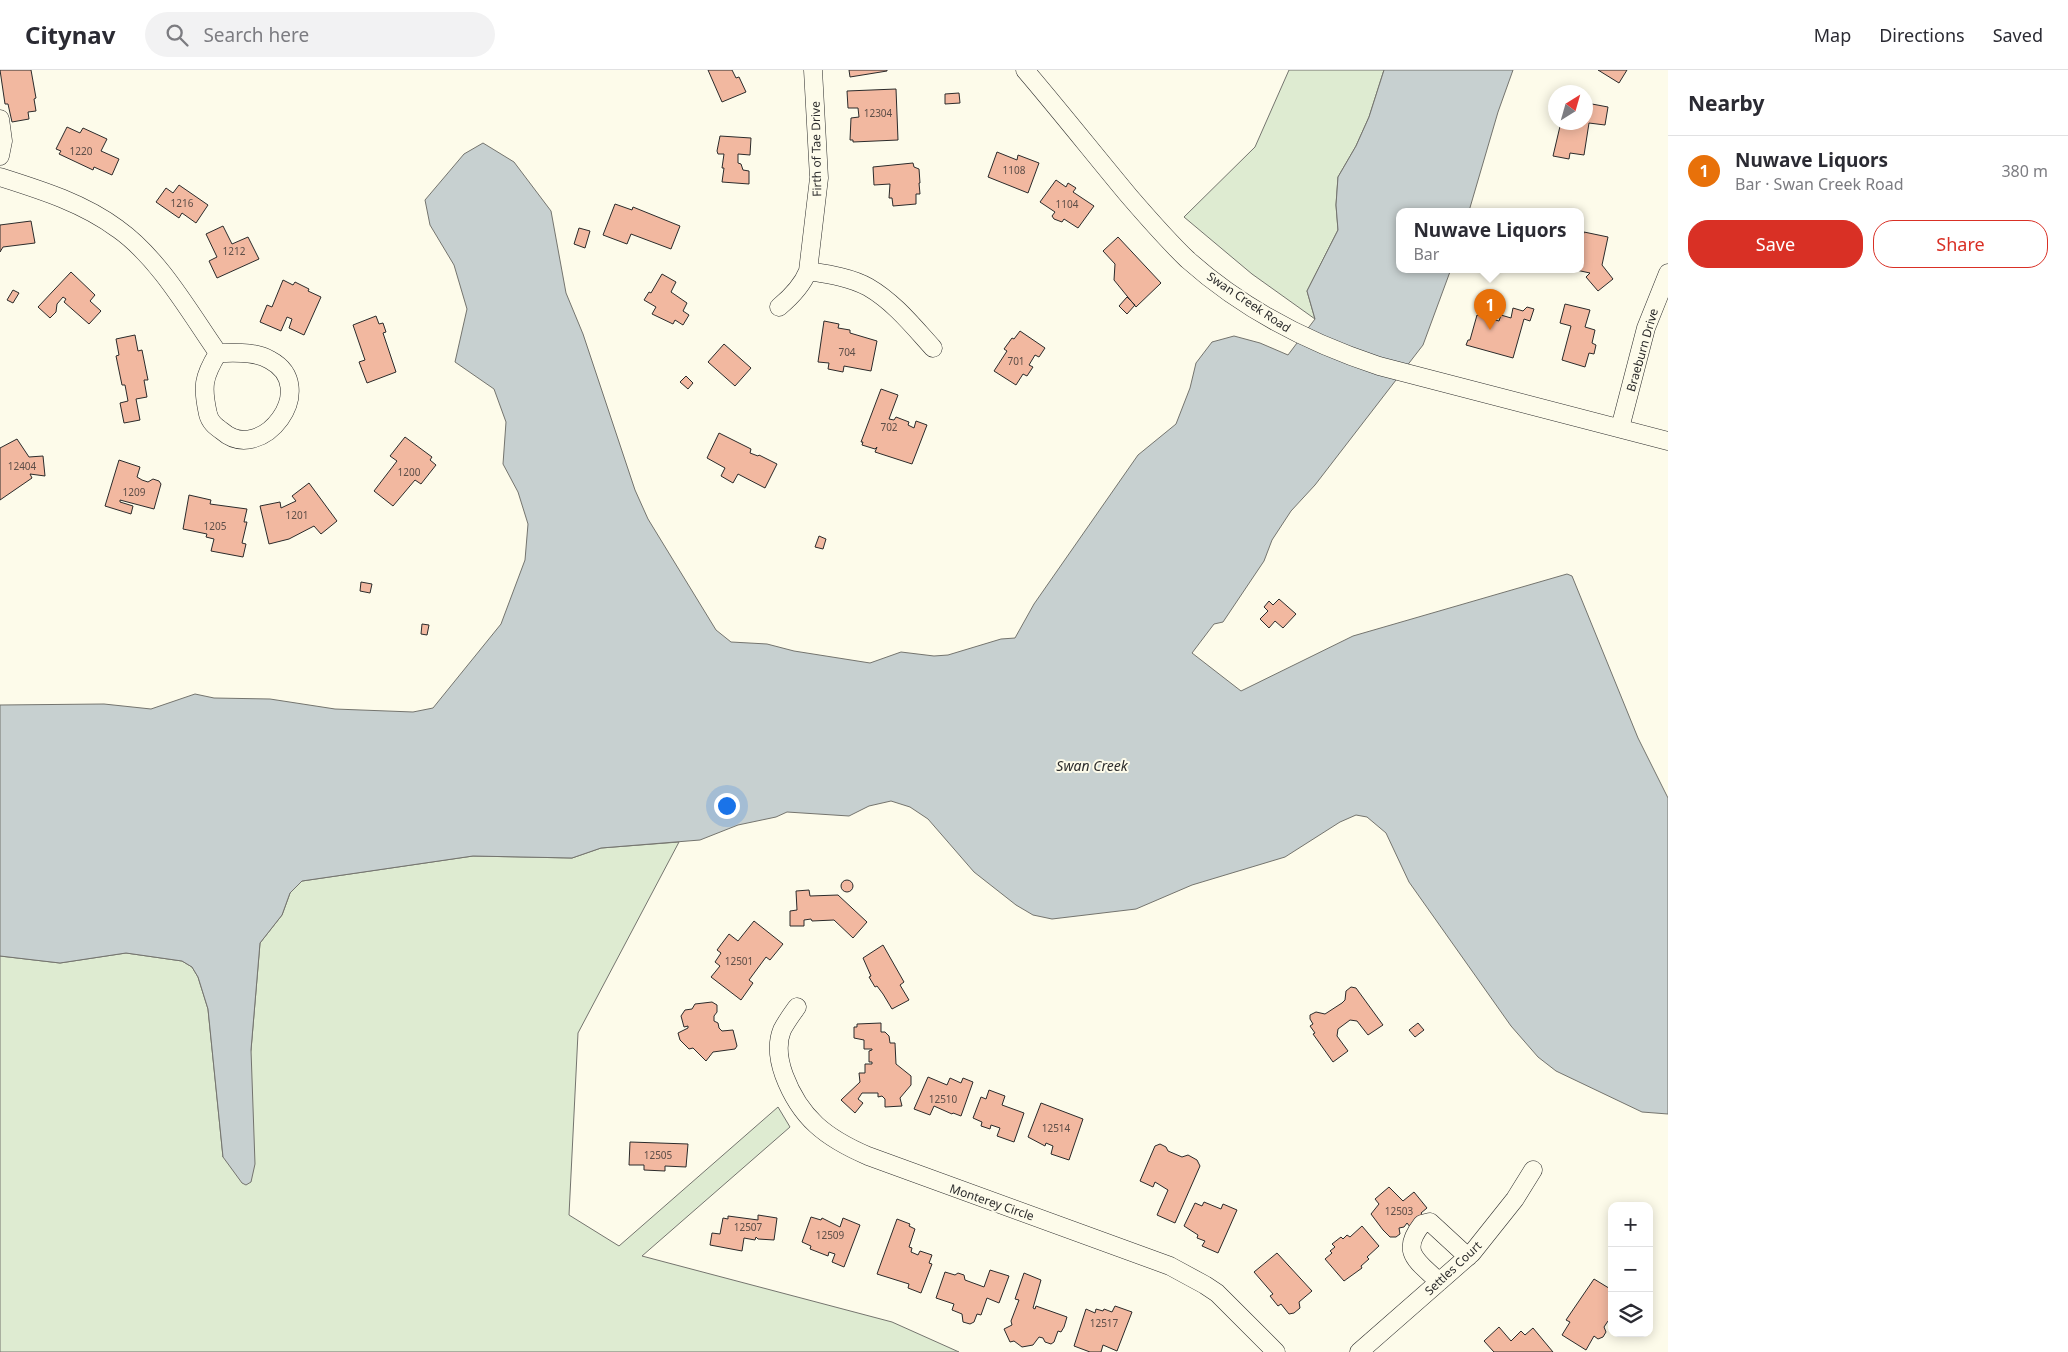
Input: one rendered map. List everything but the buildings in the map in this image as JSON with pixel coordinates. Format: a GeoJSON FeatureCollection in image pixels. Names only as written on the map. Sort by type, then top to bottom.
{"type":"FeatureCollection","features":[{"type":"Feature","properties":{"kind":"street","name":"Firth of Tae Drive"},"geometry":{"type":"LineString","coordinates":[[779,307],[794,294],[808,270],[819,178],[813,70]]}},
{"type":"Feature","properties":{"kind":"street","name":"Swan Creek Road"},"geometry":{"type":"LineString","coordinates":[[1025,70],[1155,226],[1188,260],[1224,288],[1292,332],[1344,354],[1408,373],[1668,441]]}},
{"type":"Feature","properties":{"kind":"street"},"geometry":{"type":"LineString","coordinates":[[0,119],[3,141],[0,156]]}},
{"type":"Feature","properties":{"kind":"street"},"geometry":{"type":"LineString","coordinates":[[0,177],[66,199],[120,230],[160,271],[218,353]]}},
{"type":"Feature","properties":{"kind":"street"},"geometry":{"type":"LineString","coordinates":[[808,270],[847,279],[866,286],[890,302],[934,348]]}},
{"type":"Feature","properties":{"kind":"street","name":"Braeburn Drive"},"geometry":{"type":"LineString","coordinates":[[1620,428],[1646,328],[1668,273]]}},
{"type":"Feature","properties":{"kind":"street"},"geometry":{"type":"LineString","coordinates":[[218,353],[255,355],[271,360],[284,372],[290,387],[288,404],[280,420],[263,435],[246,440],[228,436],[209,421],[204,397],[206,372],[218,353]]}},
{"type":"Feature","properties":{"kind":"street","name":"Monterey Circle"},"geometry":{"type":"LineString","coordinates":[[797,1007],[782,1030],[779,1043],[781,1066],[790,1090],[800,1108],[807,1118],[829,1136],[849,1148],[876,1159],[1170,1266],[1205,1284],[1217,1293],[1276,1352]]}},
{"type":"Feature","properties":{"kind":"street","name":"Settles Court"},"geometry":{"type":"LineString","coordinates":[[1359,1352],[1468,1257],[1515,1199],[1533,1170]]}},
{"type":"Feature","properties":{"kind":"street"},"geometry":{"type":"LineString","coordinates":[[1439,1282],[1418,1262],[1411,1251],[1410,1242],[1422,1224],[1430,1222],[1468,1257]]}},
{"type":"Feature","properties":{"kind":"green space"},"geometry":{"type":"Polygon","coordinates":[[[1289,70],[1384,70],[1369,117],[1356,146],[1338,177],[1336,205],[1338,230],[1307,291],[1315,319],[1252,274],[1184,217],[1255,147],[1289,70]]]}},
{"type":"Feature","properties":{"kind":"green space"},"geometry":{"type":"Polygon","coordinates":[[[679,842],[578,1033],[569,1215],[619,1246],[778,1107],[790,1127],[642,1256],[892,1322],[959,1352],[0,1352],[0,956],[60,963],[126,953],[182,961],[192,967],[198,977],[208,1009],[223,1157],[251,1050],[260,943],[282,915],[290,893],[302,881],[473,856],[572,858],[601,848],[679,842]]]}},
{"type":"Feature","properties":{"kind":"water","name":"Swan Creek"},"geometry":{"type":"Polygon","coordinates":[[[1384,70],[1513,70],[1498,112],[1470,208],[1396,208],[1396,273],[1450,273],[1423,345],[1315,485],[1291,511],[1272,540],[1264,561],[1223,622],[1214,624],[1192,653],[1241,691],[1353,636],[1567,574],[1572,576],[1638,738],[1668,798],[1668,1114],[1642,1112],[1556,1071],[1538,1057],[1511,1026],[1409,882],[1386,833],[1367,817],[1356,815],[1340,822],[1285,857],[1192,885],[1136,909],[1052,919],[1033,915],[1016,905],[974,872],[928,819],[910,807],[891,801],[869,806],[849,816],[787,812],[776,817],[738,825],[700,840],[601,848],[572,858],[473,856],[302,881],[290,893],[282,915],[260,943],[251,1050],[255,1164],[251,1182],[246,1185],[242,1183],[223,1157],[208,1009],[198,977],[192,967],[182,961],[126,953],[60,963],[0,956],[0,705],[104,704],[151,709],[195,694],[214,698],[270,699],[335,709],[413,712],[433,708],[501,624],[525,560],[528,524],[518,492],[503,464],[506,422],[494,389],[455,362],[467,309],[454,265],[430,225],[425,200],[464,154],[483,143],[514,162],[551,211],[566,293],[583,334],[635,490],[648,519],[716,630],[731,642],[767,644],[794,651],[870,663],[901,652],[934,656],[948,655],[1001,639],[1015,638],[1034,604],[1138,455],[1176,424],[1190,388],[1196,363],[1212,342],[1234,336],[1260,343],[1288,355],[1315,319],[1307,291],[1338,230],[1336,205],[1338,177],[1356,146],[1369,117],[1384,70]]]}},
{"type":"Feature","properties":{"kind":"place","name":"Nuwave Liquors"},"geometry":{"type":"Point","coordinates":[1490,330]}}]}
